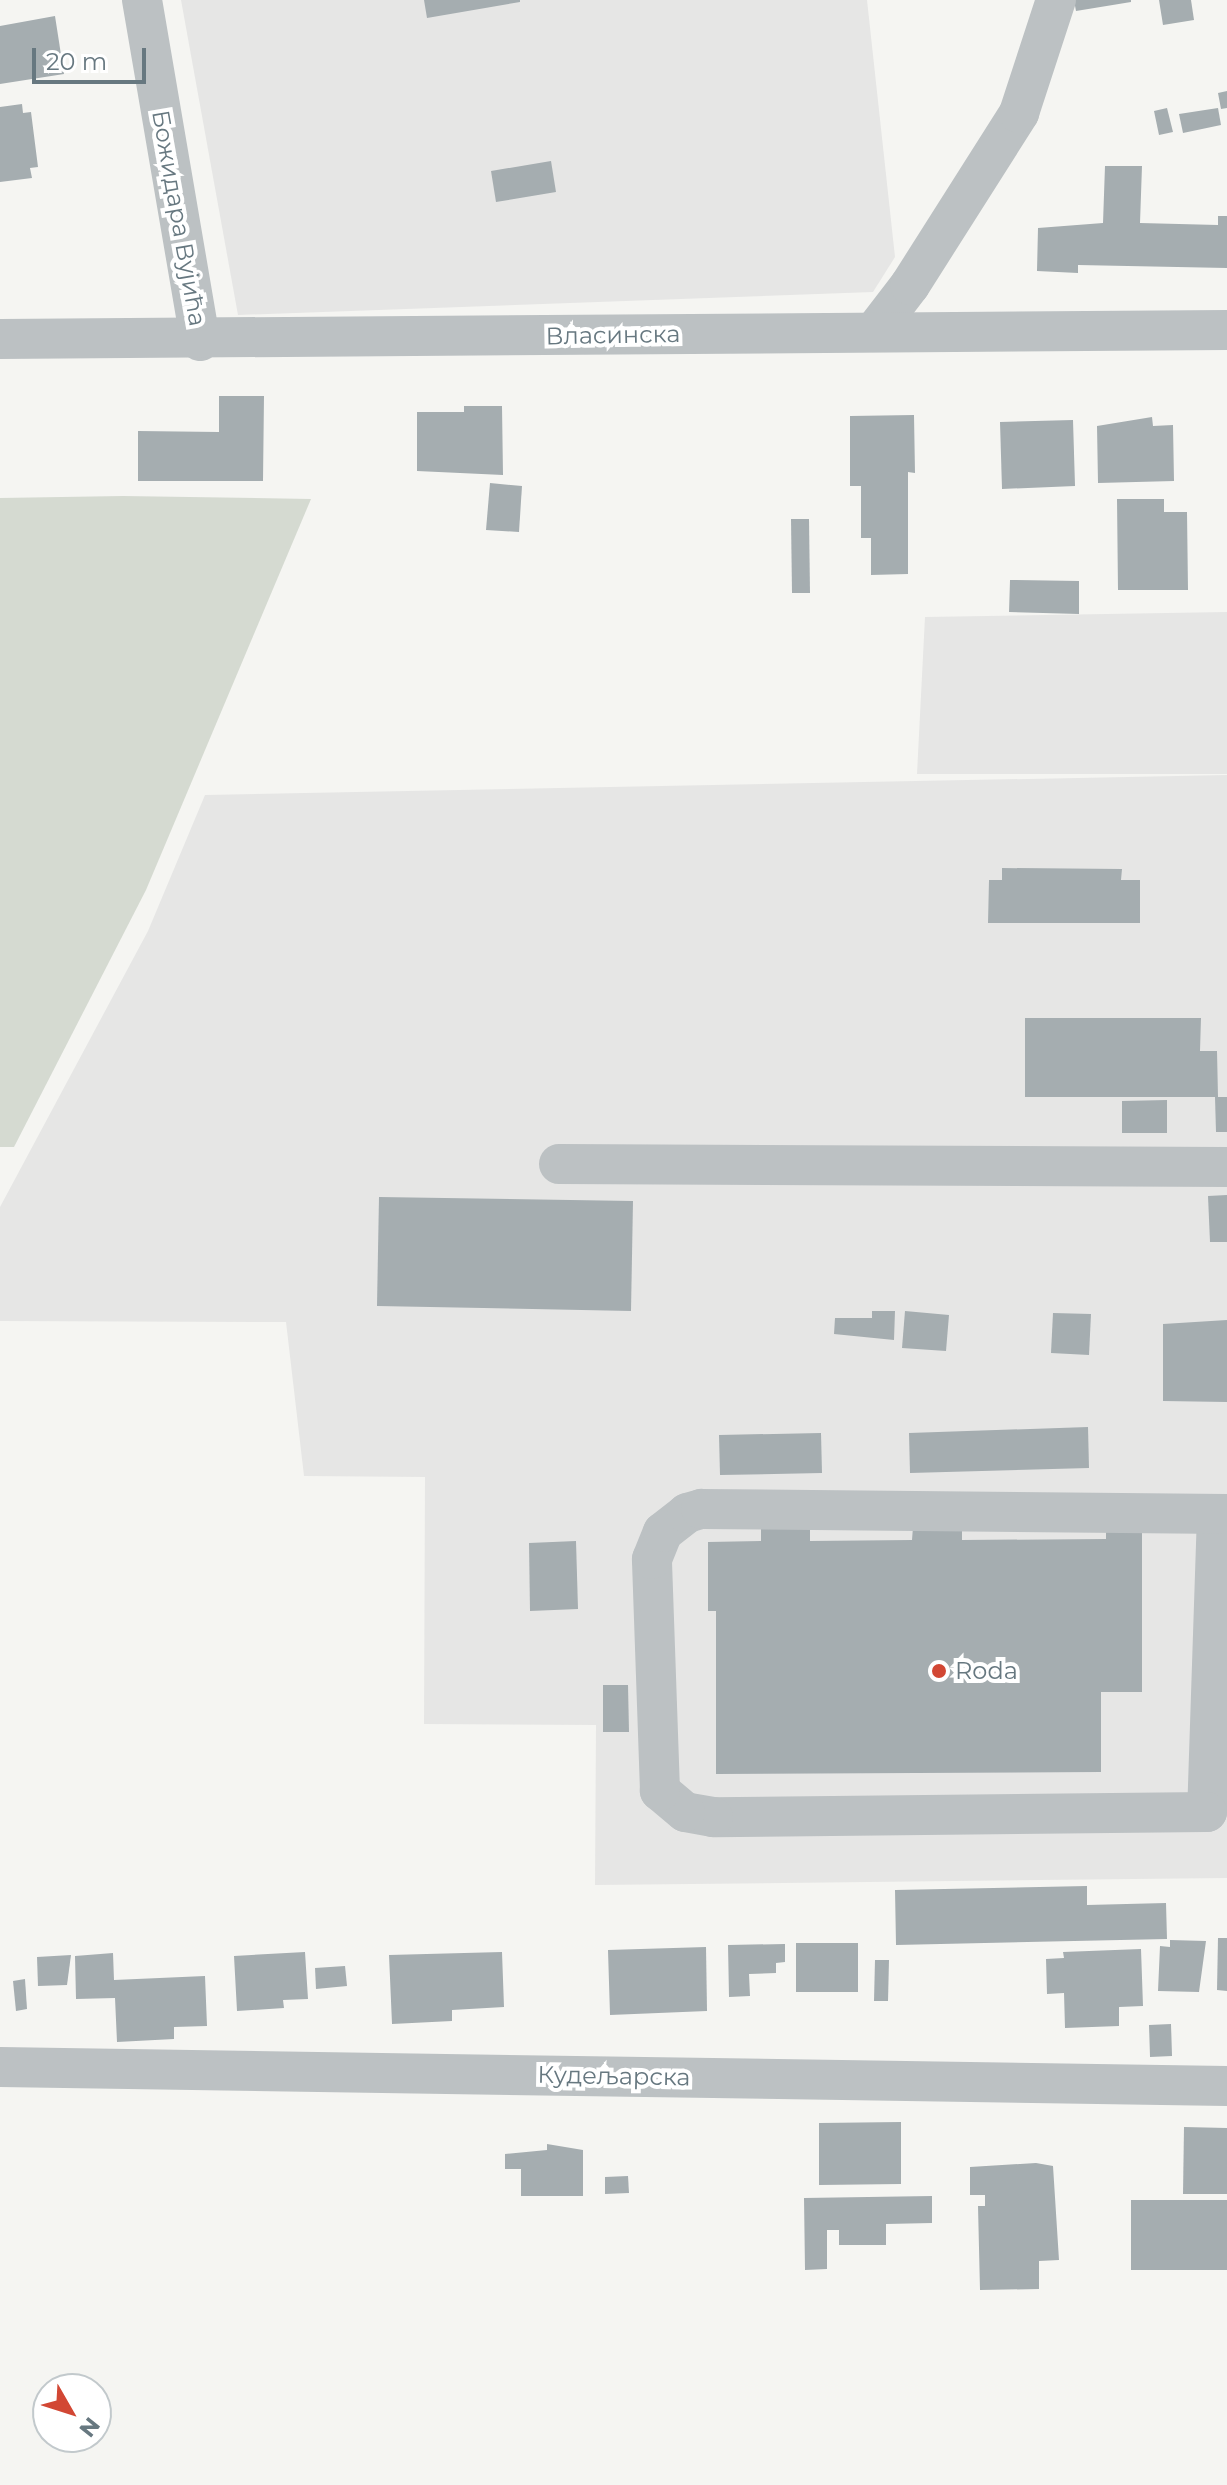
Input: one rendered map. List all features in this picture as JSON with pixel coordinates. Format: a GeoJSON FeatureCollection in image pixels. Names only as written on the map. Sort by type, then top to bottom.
{"type":"FeatureCollection","features":[{"type":"Feature","properties":{"kind":"street","name":"Божидара Вујића"},"geometry":{"type":"LineString","coordinates":[[142,0],[200,341]]}},
{"type":"Feature","properties":{"kind":"street"},"geometry":{"type":"LineString","coordinates":[[874,332],[910,285],[1019,113],[1056,0]]}},
{"type":"Feature","properties":{"kind":"street","name":"Власинска"},"geometry":{"type":"LineString","coordinates":[[0,339],[200,341],[1227,330]]}},
{"type":"Feature","properties":{"kind":"street"},"geometry":{"type":"LineString","coordinates":[[559,1164],[1227,1167]]}},
{"type":"Feature","properties":{"kind":"street"},"geometry":{"type":"LineString","coordinates":[[701,1509],[1222,1514],[1207,1812],[713,1817],[685,1812],[660,1791],[652,1559],[663,1532],[687,1513],[701,1509]]}},
{"type":"Feature","properties":{"kind":"street","name":"Кудељарска"},"geometry":{"type":"LineString","coordinates":[[0,2067],[1227,2086]]}},
{"type":"Feature","properties":{"kind":"shaded area"},"geometry":{"type":"Polygon","coordinates":[[[181,0],[867,0],[895,257],[873,292],[238,315],[181,0]]]}},
{"type":"Feature","properties":{"kind":"shaded area"},"geometry":{"type":"Polygon","coordinates":[[[0,498],[311,499],[146,890],[14,1147],[0,1147],[0,498]]]}},
{"type":"Feature","properties":{"kind":"shaded area"},"geometry":{"type":"Polygon","coordinates":[[[1227,612],[1227,774],[917,774],[925,617],[1227,612]]]}},
{"type":"Feature","properties":{"kind":"shaded area"},"geometry":{"type":"Polygon","coordinates":[[[1227,775],[1227,1878],[595,1885],[596,1725],[424,1724],[425,1477],[304,1476],[286,1322],[0,1321],[0,1207],[148,931],[205,795],[1227,775]]]}},
{"type":"Feature","properties":{"kind":"building"},"geometry":{"type":"Polygon","coordinates":[[[424,0],[520,0],[520,2],[427,18],[424,0]]]}},
{"type":"Feature","properties":{"kind":"building"},"geometry":{"type":"Polygon","coordinates":[[[1074,0],[1131,0],[1131,2],[1076,11],[1074,0]]]}},
{"type":"Feature","properties":{"kind":"building"},"geometry":{"type":"Polygon","coordinates":[[[1159,0],[1191,0],[1194,20],[1163,25],[1159,0]]]}},
{"type":"Feature","properties":{"kind":"building"},"geometry":{"type":"Polygon","coordinates":[[[55,16],[64,74],[0,84],[0,26],[55,16]]]}},
{"type":"Feature","properties":{"kind":"building"},"geometry":{"type":"Polygon","coordinates":[[[1227,91],[1227,108],[1221,109],[1218,93],[1227,91]]]}},
{"type":"Feature","properties":{"kind":"building"},"geometry":{"type":"Polygon","coordinates":[[[22,104],[23,113],[31,112],[38,167],[30,168],[32,178],[0,182],[0,107],[22,104]]]}},
{"type":"Feature","properties":{"kind":"building"},"geometry":{"type":"Polygon","coordinates":[[[1167,108],[1173,132],[1159,135],[1154,111],[1167,108]]]}},
{"type":"Feature","properties":{"kind":"building"},"geometry":{"type":"Polygon","coordinates":[[[1218,108],[1221,125],[1183,133],[1179,114],[1218,108]]]}},
{"type":"Feature","properties":{"kind":"building"},"geometry":{"type":"Polygon","coordinates":[[[551,161],[556,192],[496,202],[491,171],[551,161]]]}},
{"type":"Feature","properties":{"kind":"building"},"geometry":{"type":"Polygon","coordinates":[[[1105,166],[1142,166],[1140,223],[1218,225],[1218,216],[1227,216],[1227,268],[1078,265],[1078,273],[1037,271],[1038,228],[1103,223],[1105,166]]]}},
{"type":"Feature","properties":{"kind":"building"},"geometry":{"type":"Polygon","coordinates":[[[219,396],[264,396],[263,481],[138,481],[138,431],[219,432],[219,396]]]}},
{"type":"Feature","properties":{"kind":"building"},"geometry":{"type":"Polygon","coordinates":[[[464,406],[502,406],[503,475],[417,471],[417,412],[464,412],[464,406]]]}},
{"type":"Feature","properties":{"kind":"building"},"geometry":{"type":"Polygon","coordinates":[[[914,415],[915,473],[908,472],[908,574],[871,575],[871,538],[861,538],[861,486],[850,486],[850,416],[914,415]]]}},
{"type":"Feature","properties":{"kind":"building"},"geometry":{"type":"Polygon","coordinates":[[[1152,417],[1153,426],[1173,425],[1174,481],[1098,483],[1097,426],[1152,417]]]}},
{"type":"Feature","properties":{"kind":"building"},"geometry":{"type":"Polygon","coordinates":[[[1073,420],[1075,486],[1002,489],[1000,422],[1073,420]]]}},
{"type":"Feature","properties":{"kind":"building"},"geometry":{"type":"Polygon","coordinates":[[[490,483],[522,486],[519,532],[486,530],[490,483]]]}},
{"type":"Feature","properties":{"kind":"building"},"geometry":{"type":"Polygon","coordinates":[[[1117,499],[1164,499],[1164,512],[1187,512],[1188,590],[1118,590],[1117,499]]]}},
{"type":"Feature","properties":{"kind":"building"},"geometry":{"type":"Polygon","coordinates":[[[791,519],[809,519],[810,593],[792,593],[791,519]]]}},
{"type":"Feature","properties":{"kind":"building"},"geometry":{"type":"Polygon","coordinates":[[[1010,580],[1079,581],[1079,614],[1009,612],[1010,580]]]}},
{"type":"Feature","properties":{"kind":"building"},"geometry":{"type":"Polygon","coordinates":[[[1002,868],[1122,869],[1121,880],[1140,880],[1140,923],[988,923],[989,880],[1002,880],[1002,868]]]}},
{"type":"Feature","properties":{"kind":"building"},"geometry":{"type":"Polygon","coordinates":[[[1025,1018],[1201,1018],[1200,1051],[1217,1051],[1218,1097],[1025,1097],[1025,1018]]]}},
{"type":"Feature","properties":{"kind":"building"},"geometry":{"type":"Polygon","coordinates":[[[1215,1097],[1227,1097],[1227,1132],[1216,1132],[1215,1097]]]}},
{"type":"Feature","properties":{"kind":"building"},"geometry":{"type":"Polygon","coordinates":[[[1167,1100],[1167,1133],[1122,1133],[1122,1101],[1167,1100]]]}},
{"type":"Feature","properties":{"kind":"building"},"geometry":{"type":"Polygon","coordinates":[[[1227,1195],[1227,1242],[1210,1242],[1208,1196],[1227,1195]]]}},
{"type":"Feature","properties":{"kind":"building"},"geometry":{"type":"Polygon","coordinates":[[[379,1197],[633,1201],[631,1311],[377,1306],[379,1197]]]}},
{"type":"Feature","properties":{"kind":"building"},"geometry":{"type":"Polygon","coordinates":[[[872,1311],[895,1311],[894,1340],[834,1334],[835,1318],[872,1318],[872,1311]]]}},
{"type":"Feature","properties":{"kind":"building"},"geometry":{"type":"Polygon","coordinates":[[[905,1311],[949,1315],[946,1351],[902,1348],[905,1311]]]}},
{"type":"Feature","properties":{"kind":"building"},"geometry":{"type":"Polygon","coordinates":[[[1053,1313],[1091,1314],[1089,1355],[1051,1353],[1053,1313]]]}},
{"type":"Feature","properties":{"kind":"building"},"geometry":{"type":"Polygon","coordinates":[[[1227,1320],[1227,1402],[1163,1401],[1163,1324],[1227,1320]]]}},
{"type":"Feature","properties":{"kind":"building"},"geometry":{"type":"Polygon","coordinates":[[[1088,1427],[1089,1468],[910,1473],[909,1433],[1088,1427]]]}},
{"type":"Feature","properties":{"kind":"building"},"geometry":{"type":"Polygon","coordinates":[[[821,1433],[822,1473],[720,1475],[719,1435],[821,1433]]]}},
{"type":"Feature","properties":{"kind":"building"},"geometry":{"type":"Polygon","coordinates":[[[962,1526],[962,1540],[1106,1539],[1106,1531],[1142,1531],[1142,1692],[1101,1692],[1101,1772],[716,1774],[716,1611],[708,1611],[708,1542],[761,1541],[761,1529],[810,1528],[810,1541],[912,1540],[913,1527],[962,1526]]]}},
{"type":"Feature","properties":{"kind":"building"},"geometry":{"type":"Polygon","coordinates":[[[576,1541],[578,1609],[530,1611],[529,1543],[576,1541]]]}},
{"type":"Feature","properties":{"kind":"building"},"geometry":{"type":"Polygon","coordinates":[[[603,1685],[628,1685],[629,1732],[603,1732],[603,1685]]]}},
{"type":"Feature","properties":{"kind":"building"},"geometry":{"type":"Polygon","coordinates":[[[1087,1886],[1087,1905],[1166,1903],[1167,1939],[896,1945],[895,1890],[1087,1886]]]}},
{"type":"Feature","properties":{"kind":"building"},"geometry":{"type":"Polygon","coordinates":[[[1218,1938],[1227,1938],[1227,1991],[1217,1990],[1218,1938]]]}},
{"type":"Feature","properties":{"kind":"building"},"geometry":{"type":"Polygon","coordinates":[[[1170,1940],[1206,1941],[1199,1992],[1158,1991],[1160,1946],[1170,1947],[1170,1940]]]}},
{"type":"Feature","properties":{"kind":"building"},"geometry":{"type":"Polygon","coordinates":[[[796,1943],[858,1943],[858,1992],[796,1992],[796,1943]]]}},
{"type":"Feature","properties":{"kind":"building"},"geometry":{"type":"Polygon","coordinates":[[[785,1944],[785,1962],[776,1963],[776,1973],[749,1974],[750,1996],[729,1997],[728,1945],[785,1944]]]}},
{"type":"Feature","properties":{"kind":"building"},"geometry":{"type":"Polygon","coordinates":[[[706,1947],[707,2011],[610,2015],[608,1950],[706,1947]]]}},
{"type":"Feature","properties":{"kind":"building"},"geometry":{"type":"Polygon","coordinates":[[[1141,1949],[1143,2006],[1119,2007],[1119,2026],[1065,2028],[1064,1993],[1047,1994],[1046,1959],[1064,1958],[1063,1952],[1141,1949]]]}},
{"type":"Feature","properties":{"kind":"building"},"geometry":{"type":"Polygon","coordinates":[[[305,1952],[308,1999],[283,2000],[284,2008],[237,2011],[234,1956],[305,1952]]]}},
{"type":"Feature","properties":{"kind":"building"},"geometry":{"type":"Polygon","coordinates":[[[502,1952],[504,2007],[452,2010],[452,2021],[392,2024],[389,1955],[502,1952]]]}},
{"type":"Feature","properties":{"kind":"building"},"geometry":{"type":"Polygon","coordinates":[[[113,1953],[114,1980],[205,1976],[207,2026],[174,2027],[174,2039],[117,2042],[115,1998],[76,1999],[75,1956],[113,1953]]]}},
{"type":"Feature","properties":{"kind":"building"},"geometry":{"type":"Polygon","coordinates":[[[71,1955],[67,1985],[38,1986],[37,1957],[71,1955]]]}},
{"type":"Feature","properties":{"kind":"building"},"geometry":{"type":"Polygon","coordinates":[[[875,1960],[889,1960],[888,2001],[874,2001],[875,1960]]]}},
{"type":"Feature","properties":{"kind":"building"},"geometry":{"type":"Polygon","coordinates":[[[345,1966],[347,1986],[316,1989],[315,1968],[345,1966]]]}},
{"type":"Feature","properties":{"kind":"building"},"geometry":{"type":"Polygon","coordinates":[[[25,1979],[27,2009],[16,2011],[13,1981],[25,1979]]]}},
{"type":"Feature","properties":{"kind":"building"},"geometry":{"type":"Polygon","coordinates":[[[1171,2024],[1172,2056],[1150,2057],[1149,2025],[1171,2024]]]}},
{"type":"Feature","properties":{"kind":"building"},"geometry":{"type":"Polygon","coordinates":[[[901,2122],[901,2184],[819,2185],[819,2123],[901,2122]]]}},
{"type":"Feature","properties":{"kind":"building"},"geometry":{"type":"Polygon","coordinates":[[[1184,2127],[1227,2128],[1227,2194],[1183,2194],[1184,2127]]]}},
{"type":"Feature","properties":{"kind":"building"},"geometry":{"type":"Polygon","coordinates":[[[547,2144],[583,2150],[583,2196],[521,2196],[521,2169],[505,2169],[505,2154],[547,2150],[547,2144]]]}},
{"type":"Feature","properties":{"kind":"building"},"geometry":{"type":"Polygon","coordinates":[[[1036,2163],[1053,2166],[1059,2260],[1039,2261],[1039,2289],[980,2290],[978,2206],[985,2206],[985,2195],[970,2195],[970,2167],[1036,2163]]]}},
{"type":"Feature","properties":{"kind":"building"},"geometry":{"type":"Polygon","coordinates":[[[628,2176],[629,2193],[605,2194],[605,2177],[628,2176]]]}},
{"type":"Feature","properties":{"kind":"building"},"geometry":{"type":"Polygon","coordinates":[[[932,2196],[932,2223],[886,2224],[886,2245],[839,2245],[839,2230],[827,2230],[827,2269],[805,2270],[804,2198],[932,2196]]]}},
{"type":"Feature","properties":{"kind":"building"},"geometry":{"type":"Polygon","coordinates":[[[1131,2200],[1227,2200],[1227,2270],[1131,2270],[1131,2200]]]}},
{"type":"Feature","properties":{"kind":"place","name":"Roda"},"geometry":{"type":"Point","coordinates":[939,1671]}}]}
